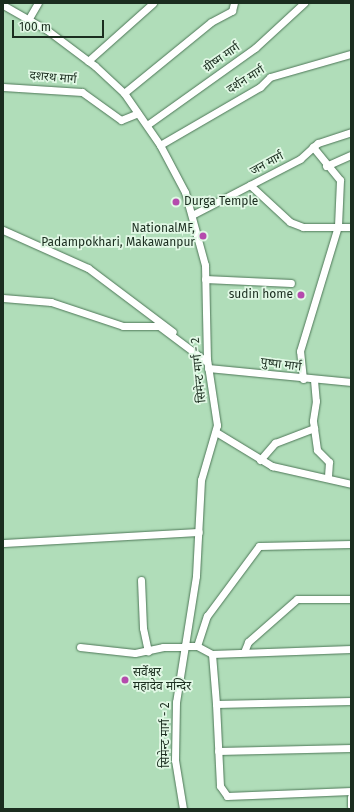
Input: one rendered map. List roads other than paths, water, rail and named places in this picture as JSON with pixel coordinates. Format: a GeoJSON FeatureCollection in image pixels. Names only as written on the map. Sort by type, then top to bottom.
{"type":"FeatureCollection","features":[{"type":"Feature","properties":{"kind":"street"},"geometry":{"type":"LineString","coordinates":[[28,20],[38,3]]}},
{"type":"Feature","properties":{"kind":"street"},"geometry":{"type":"LineString","coordinates":[[88,61],[153,3]]}},
{"type":"Feature","properties":{"kind":"street"},"geometry":{"type":"LineString","coordinates":[[124,93],[211,22],[232,11],[234,3]]}},
{"type":"Feature","properties":{"kind":"street","name":"ग्रीष्म मार्ग"},"geometry":{"type":"LineString","coordinates":[[147,125],[255,48],[304,3]]}},
{"type":"Feature","properties":{"kind":"street","name":"सिमेन्ट मार्ग - 2"},"geometry":{"type":"LineString","coordinates":[[3,5],[28,20],[88,61],[124,93],[160,145],[185,192],[205,265],[208,365],[216,432],[204,465],[196,576],[176,702],[175,760],[183,809]]}},
{"type":"Feature","properties":{"kind":"street","name":"दर्शन मार्ग"},"geometry":{"type":"LineString","coordinates":[[160,145],[260,86],[270,77],[351,54]]}},
{"type":"Feature","properties":{"kind":"street","name":"दशरथ मार्ग"},"geometry":{"type":"LineString","coordinates":[[3,88],[82,92],[121,120],[138,113]]}},
{"type":"Feature","properties":{"kind":"street","name":"जन मार्ग"},"geometry":{"type":"LineString","coordinates":[[192,215],[300,159],[313,147],[330,137],[351,132]]}},
{"type":"Feature","properties":{"kind":"street"},"geometry":{"type":"LineString","coordinates":[[303,379],[300,351],[338,226],[340,180],[326,166],[313,147]]}},
{"type":"Feature","properties":{"kind":"street"},"geometry":{"type":"LineString","coordinates":[[326,166],[351,155]]}},
{"type":"Feature","properties":{"kind":"street"},"geometry":{"type":"LineString","coordinates":[[250,185],[290,222],[303,227],[351,227]]}},
{"type":"Feature","properties":{"kind":"street"},"geometry":{"type":"LineString","coordinates":[[3,230],[79,263],[106,279],[162,320],[183,340],[185,347]]}},
{"type":"Feature","properties":{"kind":"street"},"geometry":{"type":"LineString","coordinates":[[205,279],[291,283]]}},
{"type":"Feature","properties":{"kind":"street"},"geometry":{"type":"LineString","coordinates":[[3,298],[52,302],[123,326],[158,326],[208,365]]}},
{"type":"Feature","properties":{"kind":"street","name":"पुष्पा मार्ग"},"geometry":{"type":"LineString","coordinates":[[208,365],[303,379],[351,382]]}},
{"type":"Feature","properties":{"kind":"street"},"geometry":{"type":"LineString","coordinates":[[314,380],[314,428],[317,450],[329,462],[328,477]]}},
{"type":"Feature","properties":{"kind":"street"},"geometry":{"type":"LineString","coordinates":[[260,460],[275,443],[314,428]]}},
{"type":"Feature","properties":{"kind":"street"},"geometry":{"type":"LineString","coordinates":[[216,432],[272,466],[328,477],[351,484]]}},
{"type":"Feature","properties":{"kind":"street"},"geometry":{"type":"LineString","coordinates":[[3,543],[199,532]]}},
{"type":"Feature","properties":{"kind":"street"},"geometry":{"type":"LineString","coordinates":[[197,646],[207,616],[259,546],[351,544]]}},
{"type":"Feature","properties":{"kind":"street"},"geometry":{"type":"LineString","coordinates":[[140,580],[143,628],[148,651]]}},
{"type":"Feature","properties":{"kind":"street"},"geometry":{"type":"LineString","coordinates":[[244,652],[248,642],[297,599],[351,599]]}},
{"type":"Feature","properties":{"kind":"street"},"geometry":{"type":"LineString","coordinates":[[80,647],[135,653],[173,646],[197,646],[212,654],[351,649]]}},
{"type":"Feature","properties":{"kind":"street"},"geometry":{"type":"LineString","coordinates":[[212,654],[220,786],[227,796],[351,791]]}},
{"type":"Feature","properties":{"kind":"street"},"geometry":{"type":"LineString","coordinates":[[216,704],[351,701]]}},
{"type":"Feature","properties":{"kind":"street"},"geometry":{"type":"LineString","coordinates":[[218,750],[351,748]]}},
{"type":"Feature","properties":{"kind":"street"},"geometry":{"type":"LineString","coordinates":[[351,797],[351,806]]}},
{"type":"Feature","properties":{"kind":"place","name":"Durga Temple"},"geometry":{"type":"Point","coordinates":[176,202]}},
{"type":"Feature","properties":{"kind":"place","name":"NationalMF, Padampokhari, Makawanpur"},"geometry":{"type":"Point","coordinates":[203,236]}},
{"type":"Feature","properties":{"kind":"place","name":"sudin home"},"geometry":{"type":"Point","coordinates":[301,295]}},
{"type":"Feature","properties":{"kind":"place","name":"सर्वेश्वर महादेव मन्दिर"},"geometry":{"type":"Point","coordinates":[125,680]}}]}
